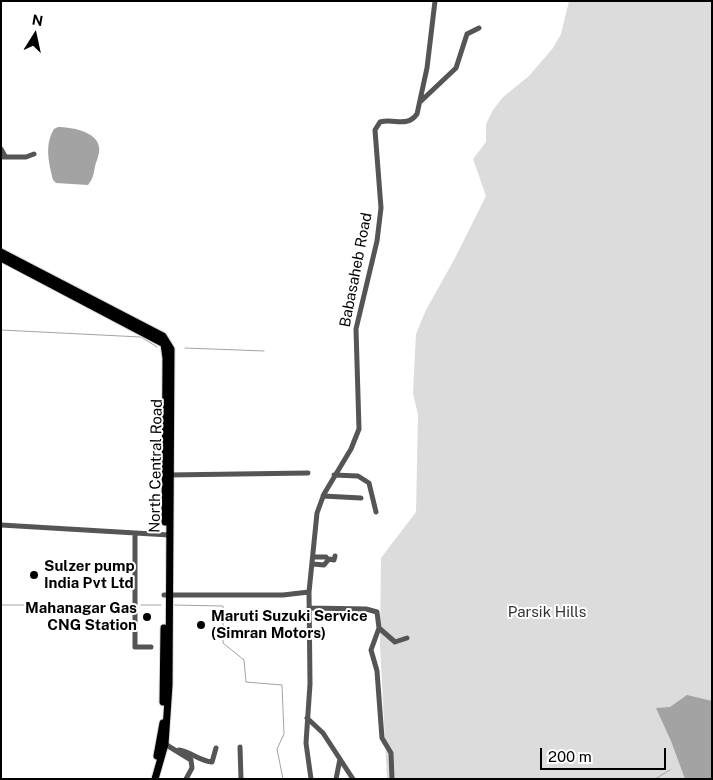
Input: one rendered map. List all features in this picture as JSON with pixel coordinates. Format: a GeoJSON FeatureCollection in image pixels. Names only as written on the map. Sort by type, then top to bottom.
{"type":"FeatureCollection","features":[{"type":"Feature","properties":{"kind":"main road"},"geometry":{"type":"LineString","coordinates":[[1,252],[163,336],[166,343]]}},
{"type":"Feature","properties":{"kind":"main road"},"geometry":{"type":"LineString","coordinates":[[1,258],[166,343]]}},
{"type":"Feature","properties":{"kind":"main road","name":"North Central Road"},"geometry":{"type":"LineString","coordinates":[[155,778],[163,725],[167,597],[167,475],[172,358],[166,343]]}},
{"type":"Feature","properties":{"kind":"main road","name":"North Central Road"},"geometry":{"type":"LineString","coordinates":[[155,778],[165,744],[169,685],[169,615],[167,597]]}},
{"type":"Feature","properties":{"kind":"street","name":"Babasaheb Road"},"geometry":{"type":"LineString","coordinates":[[311,779],[306,743],[310,684],[309,592],[314,557],[316,513],[334,475],[351,449],[359,429],[356,329],[377,241],[380,208],[375,130],[380,122],[407,122],[413,120],[420,102],[427,68],[435,1]]}},
{"type":"Feature","properties":{"kind":"street"},"geometry":{"type":"LineString","coordinates":[[420,102],[456,68],[467,34],[479,28]]}},
{"type":"Feature","properties":{"kind":"street"},"geometry":{"type":"LineString","coordinates":[[1,149],[3,157],[26,157],[34,154]]}},
{"type":"Feature","properties":{"kind":"street"},"geometry":{"type":"LineString","coordinates":[[167,475],[308,473]]}},
{"type":"Feature","properties":{"kind":"street"},"geometry":{"type":"LineString","coordinates":[[334,475],[358,476],[366,480],[372,488],[376,512]]}},
{"type":"Feature","properties":{"kind":"street"},"geometry":{"type":"LineString","coordinates":[[323,496],[361,498]]}},
{"type":"Feature","properties":{"kind":"street"},"geometry":{"type":"LineString","coordinates":[[1,525],[167,535]]}},
{"type":"Feature","properties":{"kind":"street"},"geometry":{"type":"LineString","coordinates":[[135,534],[135,647],[151,647]]}},
{"type":"Feature","properties":{"kind":"street"},"geometry":{"type":"LineString","coordinates":[[313,564],[328,563],[329,559],[334,560],[335,556]]}},
{"type":"Feature","properties":{"kind":"street"},"geometry":{"type":"LineString","coordinates":[[314,557],[326,557]]}},
{"type":"Feature","properties":{"kind":"street"},"geometry":{"type":"LineString","coordinates":[[167,597],[283,595],[309,592]]}},
{"type":"Feature","properties":{"kind":"street"},"geometry":{"type":"LineString","coordinates":[[309,608],[366,609],[377,612],[379,628],[371,650],[377,671],[382,738],[391,753],[392,779]]}},
{"type":"Feature","properties":{"kind":"street"},"geometry":{"type":"LineString","coordinates":[[379,628],[395,642],[407,638]]}},
{"type":"Feature","properties":{"kind":"street"},"geometry":{"type":"LineString","coordinates":[[308,718],[323,733],[353,779]]}},
{"type":"Feature","properties":{"kind":"street"},"geometry":{"type":"LineString","coordinates":[[165,744],[178,750],[191,760],[192,768],[186,779]]}},
{"type":"Feature","properties":{"kind":"street"},"geometry":{"type":"LineString","coordinates":[[240,747],[241,779]]}},
{"type":"Feature","properties":{"kind":"street"},"geometry":{"type":"LineString","coordinates":[[178,750],[186,751],[204,761],[212,762],[216,748]]}},
{"type":"Feature","properties":{"kind":"street"},"geometry":{"type":"LineString","coordinates":[[336,779],[340,759]]}},
{"type":"Feature","properties":{"kind":"green space","name":"Parsik Hills"},"geometry":{"type":"Polygon","coordinates":[[[569,1],[712,1],[712,779],[387,779],[380,646],[381,558],[416,512],[418,415],[413,393],[416,334],[426,310],[486,196],[473,159],[486,142],[486,124],[493,110],[503,97],[529,76],[553,48],[561,34],[569,1]]]}},
{"type":"Feature","properties":{"kind":"shaded area"},"geometry":{"type":"Polygon","coordinates":[[[58,127],[82,131],[93,137],[97,142],[99,154],[93,176],[88,185],[56,183],[53,180],[48,148],[51,135],[54,129],[58,127]]]}},
{"type":"Feature","properties":{"kind":"shaded area"},"geometry":{"type":"Polygon","coordinates":[[[687,695],[712,701],[712,779],[685,779],[656,708],[670,707],[687,695]]]}},
{"type":"Feature","properties":{"kind":"waterway"},"geometry":{"type":"LineString","coordinates":[[1,330],[141,337],[157,347]]}},
{"type":"Feature","properties":{"kind":"waterway"},"geometry":{"type":"LineString","coordinates":[[185,348],[264,351]]}},
{"type":"Feature","properties":{"kind":"waterway"},"geometry":{"type":"LineString","coordinates":[[1,605],[132,605]]}},
{"type":"Feature","properties":{"kind":"waterway"},"geometry":{"type":"LineString","coordinates":[[141,605],[161,605]]}},
{"type":"Feature","properties":{"kind":"waterway"},"geometry":{"type":"LineString","coordinates":[[172,605],[223,606],[223,643],[244,660],[246,682],[282,685],[284,734],[277,749],[283,779]]}},
{"type":"Feature","properties":{"kind":"waterway"},"geometry":{"type":"LineString","coordinates":[[655,779],[670,770]]}},
{"type":"Feature","properties":{"kind":"place","name":"Sulzer pump India Pvt Ltd"},"geometry":{"type":"Point","coordinates":[34,575]}},
{"type":"Feature","properties":{"kind":"place","name":"Mahanagar Gas CNG Station"},"geometry":{"type":"Point","coordinates":[147,617]}},
{"type":"Feature","properties":{"kind":"place","name":"Maruti Suzuki Service (Simran Motors)"},"geometry":{"type":"Point","coordinates":[201,625]}}]}
